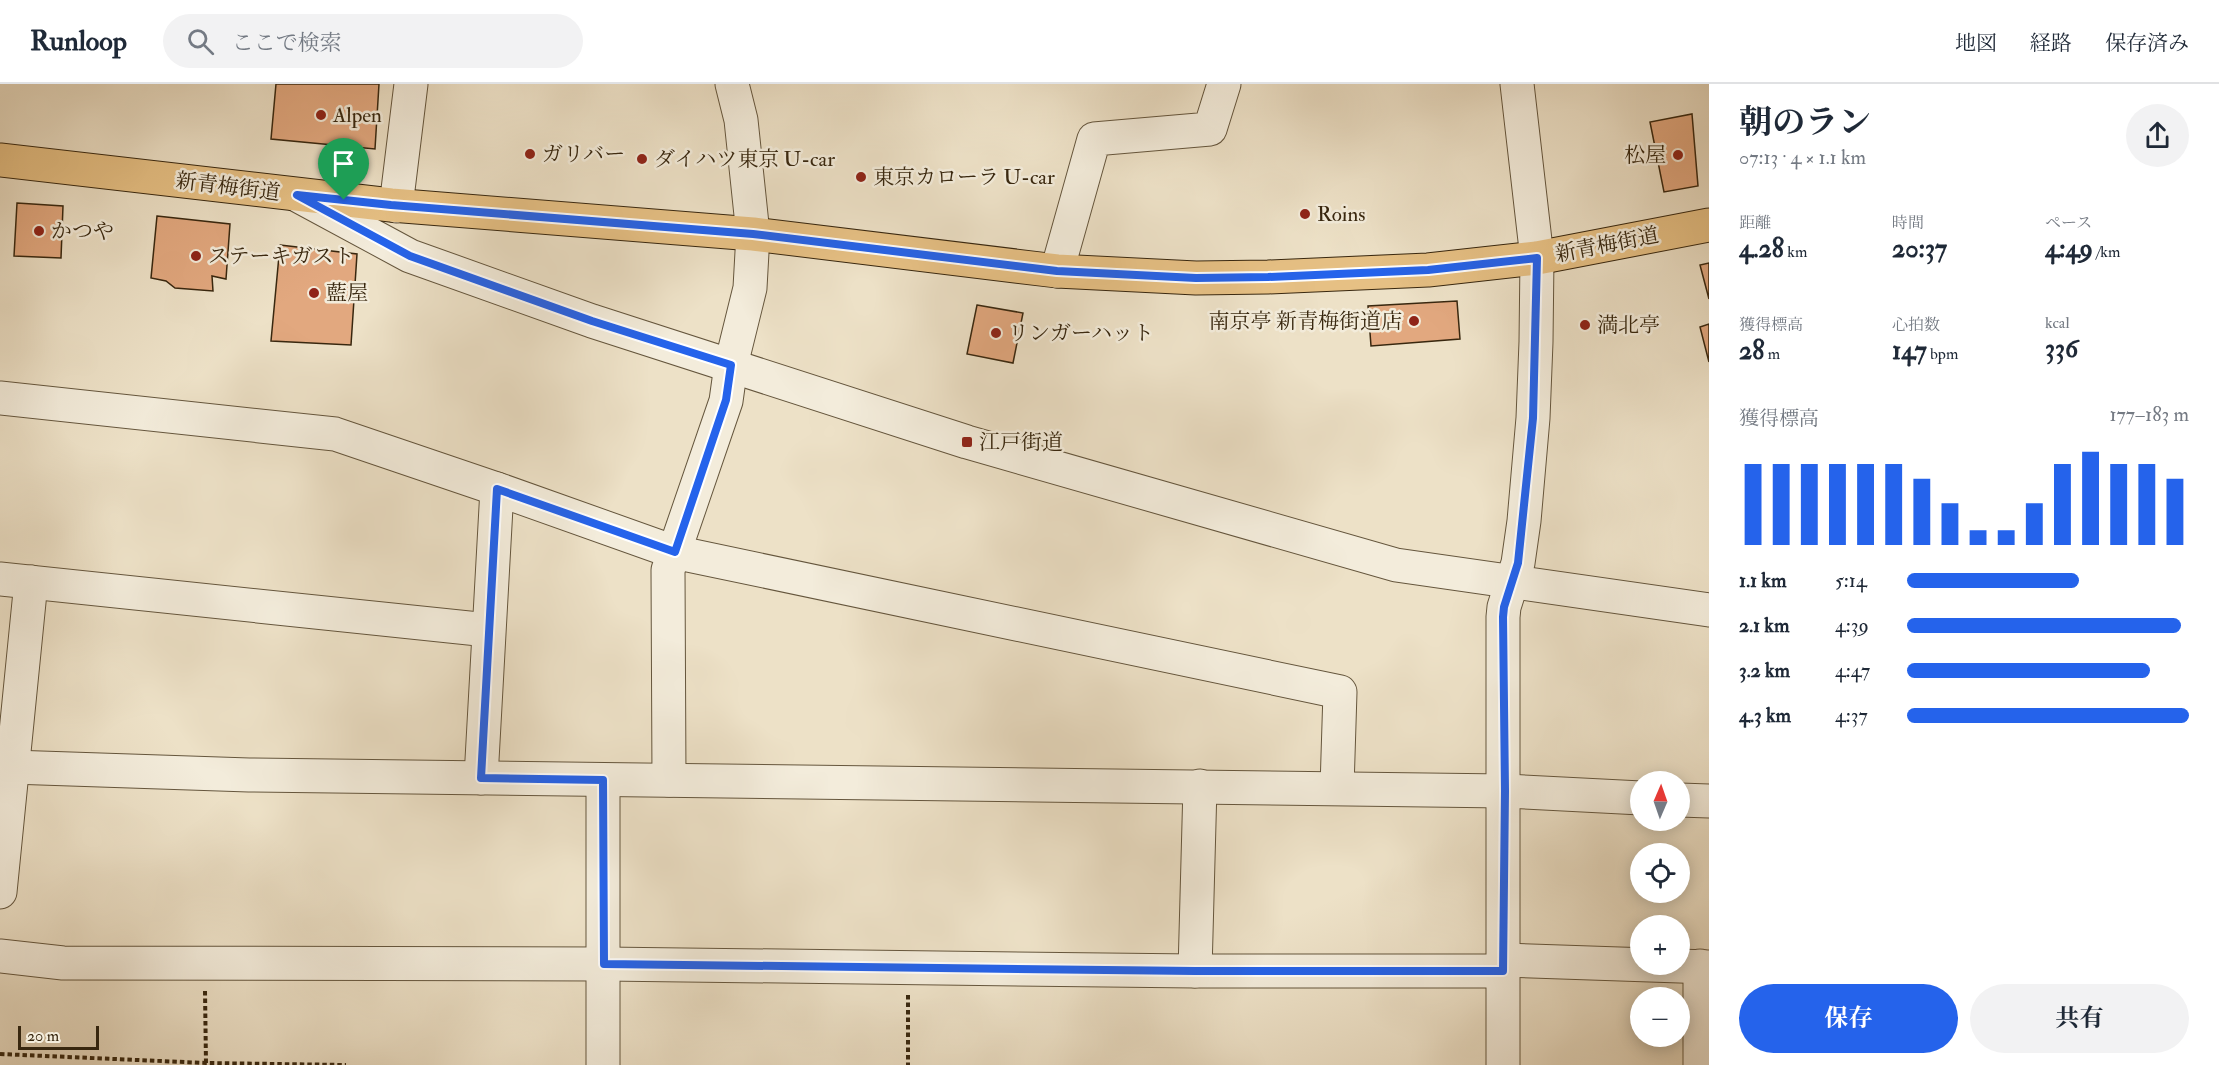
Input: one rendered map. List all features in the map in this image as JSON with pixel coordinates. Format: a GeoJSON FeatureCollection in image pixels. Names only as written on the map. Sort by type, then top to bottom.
{"type":"FeatureCollection","features":[{"type":"Feature","properties":{"kind":"main road","name":"新青梅街道"},"geometry":{"type":"LineString","coordinates":[[0,160],[396,206],[753,234],[1057,271],[1196,278],[1428,270],[1537,258],[1709,225]]}},
{"type":"Feature","properties":{"kind":"street"},"geometry":{"type":"LineString","coordinates":[[396,206],[411,84]]}},
{"type":"Feature","properties":{"kind":"street"},"geometry":{"type":"LineString","coordinates":[[669,780],[668,570],[726,400],[731,365],[750,288],[753,234],[741,120],[732,84]]}},
{"type":"Feature","properties":{"kind":"street"},"geometry":{"type":"LineString","coordinates":[[1057,271],[1094,139],[1210,129],[1224,84]]}},
{"type":"Feature","properties":{"kind":"street"},"geometry":{"type":"LineString","coordinates":[[1503,1065],[1505,791],[1503,617],[1518,563],[1524,521],[1533,418],[1537,258],[1517,84]]}},
{"type":"Feature","properties":{"kind":"street"},"geometry":{"type":"LineString","coordinates":[[297,195],[410,256],[592,321],[967,442],[1396,565],[1709,610]]}},
{"type":"Feature","properties":{"kind":"street"},"geometry":{"type":"LineString","coordinates":[[0,398],[335,434],[675,552],[1340,692],[1337,788]]}},
{"type":"Feature","properties":{"kind":"street"},"geometry":{"type":"LineString","coordinates":[[481,778],[497,489]]}},
{"type":"Feature","properties":{"kind":"street"},"geometry":{"type":"LineString","coordinates":[[0,892],[11,767],[16,581],[488,630]]}},
{"type":"Feature","properties":{"kind":"street"},"geometry":{"type":"LineString","coordinates":[[11,767],[249,775],[1505,791],[1630,797]]}},
{"type":"Feature","properties":{"kind":"street"},"geometry":{"type":"LineString","coordinates":[[603,780],[603,1065]]}},
{"type":"Feature","properties":{"kind":"street"},"geometry":{"type":"LineString","coordinates":[[1195,971],[1200,786]]}},
{"type":"Feature","properties":{"kind":"street"},"geometry":{"type":"LineString","coordinates":[[1690,800],[1709,801]]}},
{"type":"Feature","properties":{"kind":"street"},"geometry":{"type":"LineString","coordinates":[[0,956],[63,963],[604,964],[1195,971],[1503,966],[1705,966],[1700,1065]]}},
{"type":"Feature","properties":{"kind":"path"},"geometry":{"type":"LineString","coordinates":[[205,963],[206,1064]]}},
{"type":"Feature","properties":{"kind":"path"},"geometry":{"type":"LineString","coordinates":[[908,968],[909,1065]]}},
{"type":"Feature","properties":{"kind":"path"},"geometry":{"type":"LineString","coordinates":[[0,1054],[206,1064],[346,1065]]}},
{"type":"Feature","properties":{"kind":"building"},"geometry":{"type":"Polygon","coordinates":[[[276,84],[379,84],[375,149],[271,139],[276,84]]]}},
{"type":"Feature","properties":{"kind":"building"},"geometry":{"type":"Polygon","coordinates":[[[1692,114],[1698,186],[1664,192],[1650,122],[1692,114]]]}},
{"type":"Feature","properties":{"kind":"building"},"geometry":{"type":"Polygon","coordinates":[[[17,203],[63,206],[61,258],[14,256],[17,203]]]}},
{"type":"Feature","properties":{"kind":"building"},"geometry":{"type":"Polygon","coordinates":[[[157,216],[230,224],[226,279],[212,276],[213,291],[175,288],[166,281],[151,278],[157,216]]]}},
{"type":"Feature","properties":{"kind":"building"},"geometry":{"type":"Polygon","coordinates":[[[280,245],[357,254],[351,345],[271,341],[280,245]]]}},
{"type":"Feature","properties":{"kind":"building"},"geometry":{"type":"Polygon","coordinates":[[[1709,263],[1709,299],[1700,265],[1709,263]]]}},
{"type":"Feature","properties":{"kind":"building"},"geometry":{"type":"Polygon","coordinates":[[[1457,301],[1460,339],[1371,346],[1368,306],[1457,301]]]}},
{"type":"Feature","properties":{"kind":"building"},"geometry":{"type":"Polygon","coordinates":[[[977,305],[1023,313],[1013,363],[967,354],[977,305]]]}},
{"type":"Feature","properties":{"kind":"building"},"geometry":{"type":"Polygon","coordinates":[[[1709,324],[1709,362],[1700,327],[1709,324]]]}},
{"type":"Feature","properties":{"kind":"place","name":"Alpen"},"geometry":{"type":"Point","coordinates":[321,115]}},
{"type":"Feature","properties":{"kind":"place","name":"ガリバー"},"geometry":{"type":"Point","coordinates":[530,154]}},
{"type":"Feature","properties":{"kind":"place","name":"松屋"},"geometry":{"type":"Point","coordinates":[1678,155]}},
{"type":"Feature","properties":{"kind":"place","name":"ダイハツ東京 U-car"},"geometry":{"type":"Point","coordinates":[642,159]}},
{"type":"Feature","properties":{"kind":"place","name":"東京カローラ U-car"},"geometry":{"type":"Point","coordinates":[861,177]}},
{"type":"Feature","properties":{"kind":"place","name":"Roins"},"geometry":{"type":"Point","coordinates":[1305,214]}},
{"type":"Feature","properties":{"kind":"place","name":"かつや"},"geometry":{"type":"Point","coordinates":[39,231]}},
{"type":"Feature","properties":{"kind":"place","name":"ステーキガスト"},"geometry":{"type":"Point","coordinates":[196,256]}},
{"type":"Feature","properties":{"kind":"place","name":"藍屋"},"geometry":{"type":"Point","coordinates":[314,293]}},
{"type":"Feature","properties":{"kind":"place","name":"南京亭 新青梅街道店"},"geometry":{"type":"Point","coordinates":[1414,321]}},
{"type":"Feature","properties":{"kind":"place","name":"満北亭"},"geometry":{"type":"Point","coordinates":[1585,325]}},
{"type":"Feature","properties":{"kind":"place","name":"リンガーハット"},"geometry":{"type":"Point","coordinates":[996,333]}},
{"type":"Feature","properties":{"kind":"place","name":"江戸街道"},"geometry":{"type":"Point","coordinates":[967,442]}},
{"type":"Feature","properties":{"kind":"route"},"geometry":{"type":"LineString","coordinates":[[297,195],[344,200],[753,234],[1057,271],[1196,278],[1428,270],[1537,258],[1533,418],[1524,521],[1518,563],[1503,617],[1505,791],[1503,971],[1195,971],[604,964],[603,780],[481,778],[497,489],[675,552],[726,400],[731,365],[592,321],[410,256],[297,195]]}}]}
